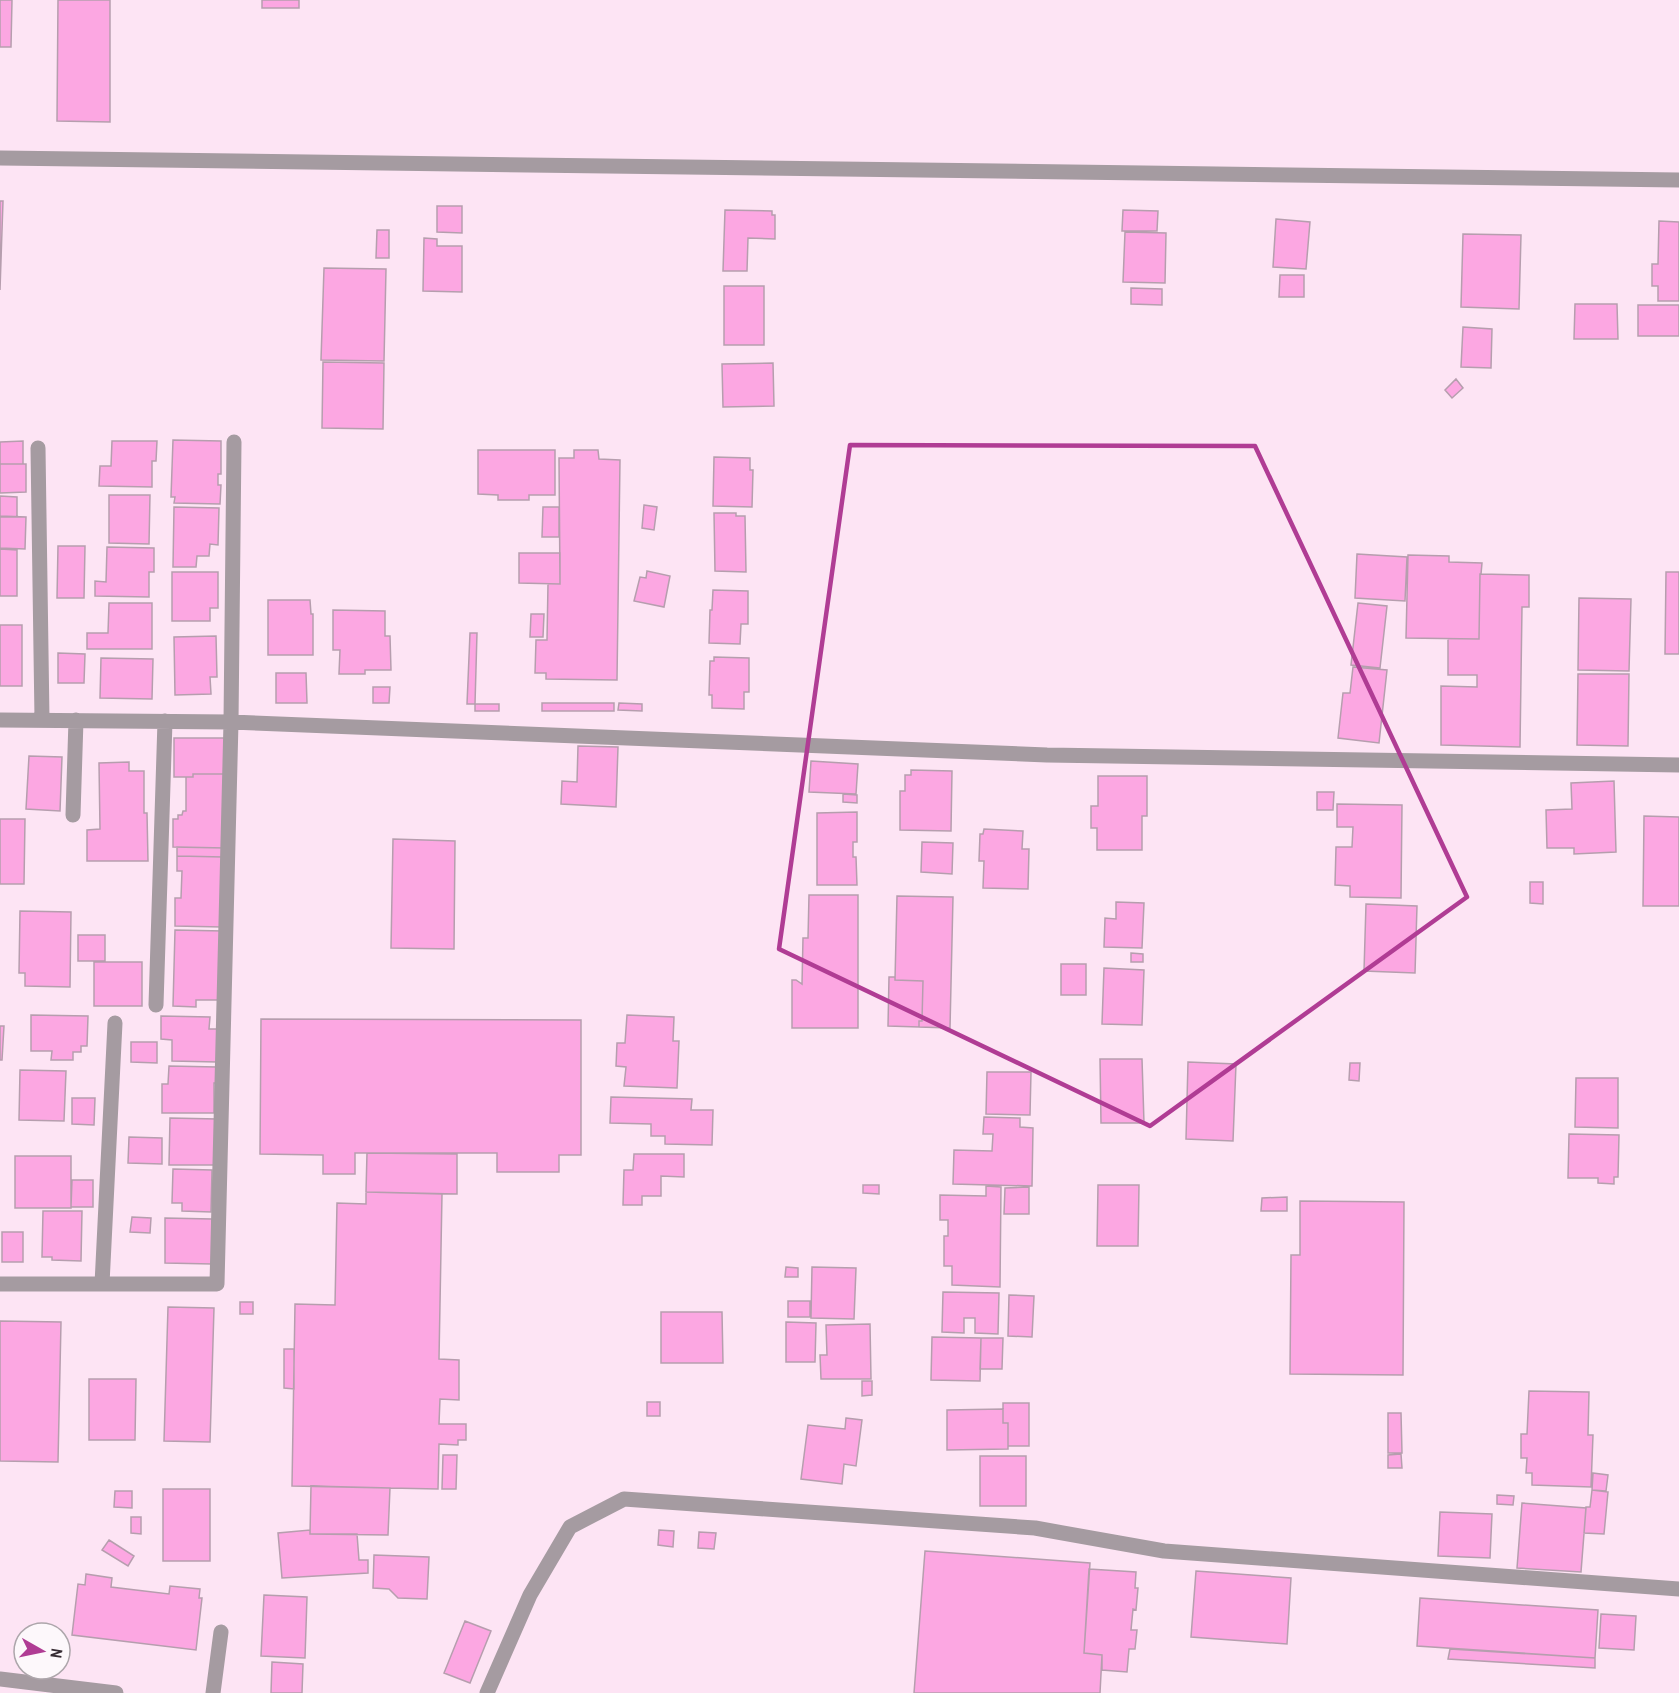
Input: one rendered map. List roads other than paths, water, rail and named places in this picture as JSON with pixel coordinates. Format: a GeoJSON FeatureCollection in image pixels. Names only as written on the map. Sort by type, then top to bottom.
{"type":"FeatureCollection","features":[{"type":"Feature","properties":{"kind":"street"},"geometry":{"type":"LineString","coordinates":[[0,158],[1679,180]]}},
{"type":"Feature","properties":{"kind":"street"},"geometry":{"type":"LineString","coordinates":[[0,1284],[217,1284],[231,722],[234,442]]}},
{"type":"Feature","properties":{"kind":"street"},"geometry":{"type":"LineString","coordinates":[[38,448],[42,719]]}},
{"type":"Feature","properties":{"kind":"street"},"geometry":{"type":"LineString","coordinates":[[0,720],[231,722],[1047,755],[1679,765]]}},
{"type":"Feature","properties":{"kind":"street"},"geometry":{"type":"LineString","coordinates":[[73,815],[76,720]]}},
{"type":"Feature","properties":{"kind":"street"},"geometry":{"type":"LineString","coordinates":[[156,1005],[165,721]]}},
{"type":"Feature","properties":{"kind":"street"},"geometry":{"type":"LineString","coordinates":[[102,1284],[115,1023]]}},
{"type":"Feature","properties":{"kind":"street"},"geometry":{"type":"LineString","coordinates":[[487,1693],[530,1595],[570,1527],[624,1499],[1035,1528],[1164,1551],[1679,1589]]}},
{"type":"Feature","properties":{"kind":"street"},"geometry":{"type":"LineString","coordinates":[[213,1693],[221,1632]]}},
{"type":"Feature","properties":{"kind":"street"},"geometry":{"type":"LineString","coordinates":[[0,1679],[116,1693]]}}]}
